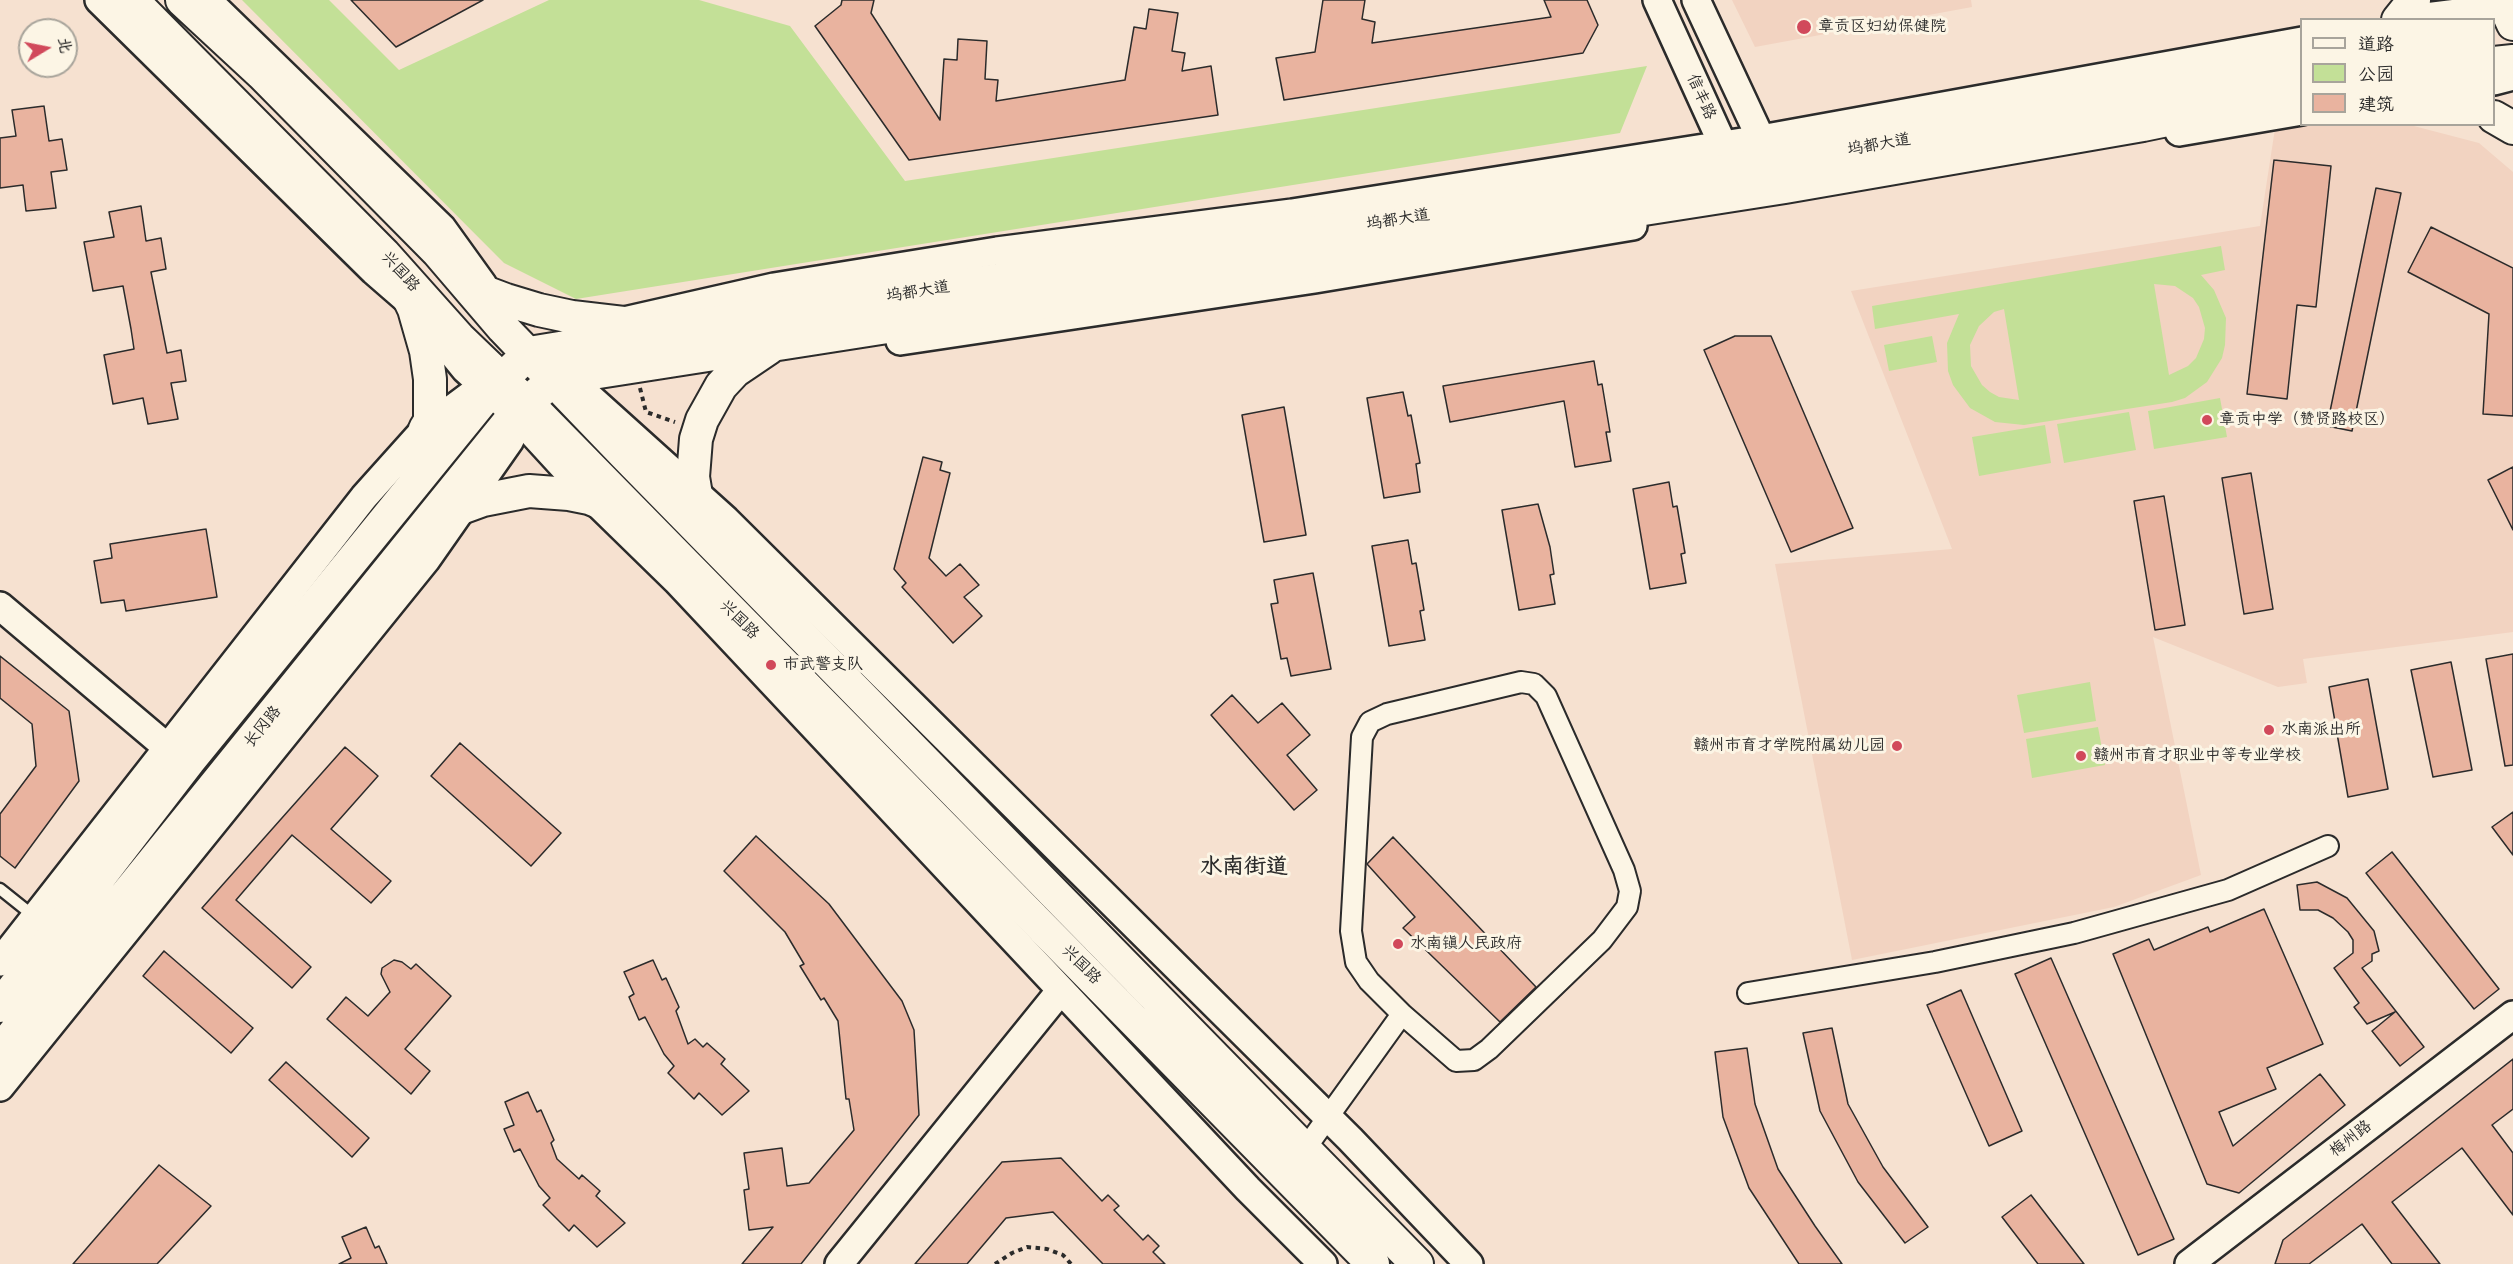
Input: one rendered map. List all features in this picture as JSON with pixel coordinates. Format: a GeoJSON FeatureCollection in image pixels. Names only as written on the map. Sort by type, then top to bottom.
{"type":"FeatureCollection","features":[{"type":"Feature","properties":{"kind":"main road","name":"兴国路"},"geometry":{"type":"LineString","coordinates":[[132,0],[384,254],[459,338],[492,381],[644,524],[1262,1148],[1373,1264]]}},
{"type":"Feature","properties":{"kind":"main road","name":"兴国路"},"geometry":{"type":"LineString","coordinates":[[182,0],[263,75],[438,252],[503,328],[531,348],[565,382],[717,547],[1417,1264]]}},
{"type":"Feature","properties":{"kind":"main road"},"geometry":{"type":"LineString","coordinates":[[2400,18],[2414,0]]}},
{"type":"Feature","properties":{"kind":"main road"},"geometry":{"type":"LineString","coordinates":[[2495,63],[2513,61]]}},
{"type":"Feature","properties":{"kind":"main road","name":"坞都大道"},"geometry":{"type":"LineString","coordinates":[[565,382],[1737,169],[2135,100],[2300,64]]}},
{"type":"Feature","properties":{"kind":"main road","name":"坞都大道"},"geometry":{"type":"LineString","coordinates":[[1773,163],[2143,125],[2300,92]]}},
{"type":"Feature","properties":{"kind":"main road"},"geometry":{"type":"LineString","coordinates":[[2495,118],[2513,128]]}},
{"type":"Feature","properties":{"kind":"main road","name":"坞都大道"},"geometry":{"type":"LineString","coordinates":[[531,348],[1737,169]]}},
{"type":"Feature","properties":{"kind":"main road"},"geometry":{"type":"LineString","coordinates":[[438,252],[474,288],[539,310],[616,323],[675,325],[744,318]]}},
{"type":"Feature","properties":{"kind":"main road"},"geometry":{"type":"LineString","coordinates":[[384,254],[412,304],[430,372],[430,421],[425,429],[426,445],[410,490]]}},
{"type":"Feature","properties":{"kind":"main road"},"geometry":{"type":"LineString","coordinates":[[717,547],[699,513],[694,492],[693,458],[702,420],[721,386],[745,363],[786,341]]}},
{"type":"Feature","properties":{"kind":"main road"},"geometry":{"type":"LineString","coordinates":[[0,1006],[189,761],[410,490],[492,381],[531,348]]}},
{"type":"Feature","properties":{"kind":"main road"},"geometry":{"type":"LineString","coordinates":[[525,413],[565,382]]}},
{"type":"Feature","properties":{"kind":"main road","name":"长冈路"},"geometry":{"type":"LineString","coordinates":[[0,1051],[421,533],[525,413]]}},
{"type":"Feature","properties":{"kind":"main road"},"geometry":{"type":"LineString","coordinates":[[421,533],[465,506],[506,494],[529,491],[569,494],[593,499],[644,524]]}},
{"type":"Feature","properties":{"kind":"street"},"geometry":{"type":"LineString","coordinates":[[99,0],[374,272],[412,304],[465,369],[492,381]]}},
{"type":"Feature","properties":{"kind":"street"},"geometry":{"type":"LineString","coordinates":[[207,0],[442,228],[531,348],[616,323],[774,287],[1009,249],[1292,213],[1737,169],[1773,163],[2300,41]]}},
{"type":"Feature","properties":{"kind":"street","name":"信丰路"},"geometry":{"type":"LineString","coordinates":[[1657,0],[1737,169]]}},
{"type":"Feature","properties":{"kind":"street"},"geometry":{"type":"LineString","coordinates":[[1696,0],[1773,163]]}},
{"type":"Feature","properties":{"kind":"street"},"geometry":{"type":"LineString","coordinates":[[2430,18],[2506,13]]}},
{"type":"Feature","properties":{"kind":"street"},"geometry":{"type":"LineString","coordinates":[[2495,80],[2513,76]]}},
{"type":"Feature","properties":{"kind":"street"},"geometry":{"type":"LineString","coordinates":[[565,382],[745,363],[1316,279],[2300,111]]}},
{"type":"Feature","properties":{"kind":"street"},"geometry":{"type":"LineString","coordinates":[[0,962],[364,497],[425,429],[492,381]]}},
{"type":"Feature","properties":{"kind":"street"},"geometry":{"type":"LineString","coordinates":[[565,382],[735,528],[1328,1117],[1469,1264]]}},
{"type":"Feature","properties":{"kind":"street"},"geometry":{"type":"LineString","coordinates":[[0,1087],[238,795],[465,506],[525,413],[593,499],[677,581],[1248,1189],[1323,1264]]}},
{"type":"Feature","properties":{"kind":"street"},"geometry":{"type":"LineString","coordinates":[[0,606],[169,749]]}},
{"type":"Feature","properties":{"kind":"street"},"geometry":{"type":"LineString","coordinates":[[1521,682],[1534,684],[1546,696],[1624,870],[1630,891],[1627,907],[1602,940],[1489,1049],[1474,1060],[1456,1061],[1402,1014],[1369,981],[1356,962],[1351,931],[1362,737],[1370,722],[1387,714],[1521,682]]}},
{"type":"Feature","properties":{"kind":"street"},"geometry":{"type":"LineString","coordinates":[[1748,993],[1935,962],[2074,933],[2228,890],[2328,846]]}},
{"type":"Feature","properties":{"kind":"street"},"geometry":{"type":"LineString","coordinates":[[839,1264],[1061,990]]}},
{"type":"Feature","properties":{"kind":"street"},"geometry":{"type":"LineString","coordinates":[[1305,1149],[1402,1014]]}},
{"type":"Feature","properties":{"kind":"street","name":"梅州路"},"geometry":{"type":"LineString","coordinates":[[2189,1264],[2513,1015]]}},
{"type":"Feature","properties":{"kind":"lane"},"geometry":{"type":"LineString","coordinates":[[0,889],[35,917]]}},
{"type":"Feature","properties":{"kind":"path"},"geometry":{"type":"LineString","coordinates":[[995,1264],[1012,1252],[1028,1247],[1047,1249],[1063,1256],[1071,1264]]}},
{"type":"Feature","properties":{"kind":"shaded area","name":"章贡区妇幼保健院"},"geometry":{"type":"Polygon","coordinates":[[[1732,0],[1971,0],[1972,7],[1755,47],[1732,0]]]}},
{"type":"Feature","properties":{"kind":"shaded area","name":"章贡中学（赞贤路校区）"},"geometry":{"type":"Polygon","coordinates":[[[2276,122],[2300,123],[2300,126],[2414,126],[2479,143],[2513,172],[2513,632],[2303,659],[2307,683],[2278,687],[2153,637],[2201,875],[2114,907],[1852,960],[1775,564],[1952,549],[1851,291],[2260,226],[2276,122]]]}},
{"type":"Feature","properties":{"kind":"green space"},"geometry":{"type":"Polygon","coordinates":[[[242,0],[329,0],[399,70],[549,0],[699,0],[790,26],[905,181],[1647,66],[1620,133],[576,299],[504,263],[242,0]]]}},
{"type":"Feature","properties":{"kind":"green space"},"geometry":{"type":"Polygon","coordinates":[[[2221,246],[2225,270],[2201,275],[2214,290],[2226,318],[2225,345],[2222,358],[2207,382],[2185,398],[2024,425],[1995,422],[1970,408],[1953,385],[1948,371],[1947,343],[1959,314],[1875,329],[1872,306],[2221,246]],[[2154,284],[2169,375],[2188,366],[2196,358],[2204,339],[2205,328],[2199,307],[2193,298],[2175,286],[2154,284]],[[2004,309],[1994,312],[1979,326],[1970,345],[1971,366],[1982,385],[1990,392],[1999,397],[2019,400],[2004,309]]]}},
{"type":"Feature","properties":{"kind":"green space"},"geometry":{"type":"Polygon","coordinates":[[[1932,336],[1937,362],[1889,371],[1884,345],[1932,336]]]}},
{"type":"Feature","properties":{"kind":"green space"},"geometry":{"type":"Polygon","coordinates":[[[2220,398],[2227,437],[2154,449],[2148,411],[2220,398]]]}},
{"type":"Feature","properties":{"kind":"green space"},"geometry":{"type":"Polygon","coordinates":[[[2129,412],[2136,450],[2064,463],[2057,424],[2129,412]]]}},
{"type":"Feature","properties":{"kind":"green space"},"geometry":{"type":"Polygon","coordinates":[[[2045,425],[2051,463],[1979,476],[1972,437],[2045,425]]]}},
{"type":"Feature","properties":{"kind":"green space"},"geometry":{"type":"Polygon","coordinates":[[[2090,682],[2096,721],[2024,733],[2017,695],[2090,682]]]}},
{"type":"Feature","properties":{"kind":"green space"},"geometry":{"type":"Polygon","coordinates":[[[2098,727],[2105,765],[2032,778],[2026,739],[2098,727]]]}},
{"type":"Feature","properties":{"kind":"building"},"geometry":{"type":"Polygon","coordinates":[[[351,0],[483,0],[396,47],[351,0]]]}},
{"type":"Feature","properties":{"kind":"building"},"geometry":{"type":"Polygon","coordinates":[[[842,0],[874,0],[871,13],[940,120],[944,59],[957,60],[958,39],[987,41],[985,79],[998,80],[996,101],[1125,80],[1134,27],[1146,29],[1149,9],[1178,13],[1172,51],[1185,53],[1182,71],[1211,66],[1218,115],[909,160],[815,26],[841,5],[842,0]]]}},
{"type":"Feature","properties":{"kind":"building"},"geometry":{"type":"Polygon","coordinates":[[[1323,0],[1365,0],[1362,19],[1375,22],[1372,43],[1551,17],[1544,0],[1587,0],[1598,25],[1583,53],[1284,100],[1276,58],[1315,52],[1323,0]]]}},
{"type":"Feature","properties":{"kind":"building"},"geometry":{"type":"Polygon","coordinates":[[[44,106],[49,141],[62,139],[67,170],[51,172],[56,208],[26,211],[23,185],[0,188],[0,138],[16,136],[12,110],[44,106]]]}},
{"type":"Feature","properties":{"kind":"building"},"geometry":{"type":"Polygon","coordinates":[[[2274,160],[2331,166],[2316,307],[2297,305],[2287,399],[2247,394],[2274,160]]]}},
{"type":"Feature","properties":{"kind":"building"},"geometry":{"type":"Polygon","coordinates":[[[2376,188],[2401,193],[2352,431],[2327,426],[2376,188]]]}},
{"type":"Feature","properties":{"kind":"building"},"geometry":{"type":"Polygon","coordinates":[[[141,206],[146,241],[161,238],[166,269],[151,272],[167,353],[181,350],[186,381],[171,383],[178,419],[148,424],[143,398],[113,404],[104,355],[134,349],[131,329],[123,286],[93,291],[84,242],[114,237],[109,212],[141,206]]]}},
{"type":"Feature","properties":{"kind":"building"},"geometry":{"type":"Polygon","coordinates":[[[2431,227],[2513,268],[2513,416],[2483,414],[2489,314],[2408,272],[2431,227]]]}},
{"type":"Feature","properties":{"kind":"building"},"geometry":{"type":"Polygon","coordinates":[[[1735,336],[1771,336],[1853,528],[1791,552],[1704,350],[1735,336]]]}},
{"type":"Feature","properties":{"kind":"building"},"geometry":{"type":"Polygon","coordinates":[[[1594,361],[1598,385],[1602,384],[1610,432],[1606,432],[1611,461],[1575,467],[1564,401],[1450,422],[1443,386],[1594,361]]]}},
{"type":"Feature","properties":{"kind":"building"},"geometry":{"type":"Polygon","coordinates":[[[1403,392],[1408,416],[1411,415],[1420,463],[1416,464],[1420,492],[1384,498],[1367,398],[1403,392]]]}},
{"type":"Feature","properties":{"kind":"building"},"geometry":{"type":"Polygon","coordinates":[[[1284,407],[1306,535],[1264,542],[1242,415],[1284,407]]]}},
{"type":"Feature","properties":{"kind":"building"},"geometry":{"type":"Polygon","coordinates":[[[923,457],[942,462],[940,470],[950,473],[929,558],[946,576],[960,564],[979,585],[964,597],[982,616],[953,643],[902,587],[906,583],[894,569],[923,457]]]}},
{"type":"Feature","properties":{"kind":"building"},"geometry":{"type":"Polygon","coordinates":[[[2513,467],[2513,530],[2488,480],[2513,467]]]}},
{"type":"Feature","properties":{"kind":"building"},"geometry":{"type":"Polygon","coordinates":[[[2251,473],[2273,609],[2244,614],[2222,478],[2251,473]]]}},
{"type":"Feature","properties":{"kind":"building"},"geometry":{"type":"Polygon","coordinates":[[[1669,482],[1673,507],[1677,506],[1685,553],[1681,554],[1686,583],[1650,589],[1633,489],[1669,482]]]}},
{"type":"Feature","properties":{"kind":"building"},"geometry":{"type":"Polygon","coordinates":[[[2164,496],[2185,625],[2155,630],[2134,501],[2164,496]]]}},
{"type":"Feature","properties":{"kind":"building"},"geometry":{"type":"Polygon","coordinates":[[[1538,504],[1550,547],[1554,574],[1550,575],[1555,604],[1519,610],[1502,510],[1538,504]]]}},
{"type":"Feature","properties":{"kind":"building"},"geometry":{"type":"Polygon","coordinates":[[[206,529],[217,597],[126,611],[124,600],[101,603],[94,561],[112,558],[110,544],[206,529]]]}},
{"type":"Feature","properties":{"kind":"building"},"geometry":{"type":"Polygon","coordinates":[[[1408,540],[1412,564],[1416,563],[1424,610],[1420,611],[1425,640],[1389,646],[1372,546],[1408,540]]]}},
{"type":"Feature","properties":{"kind":"building"},"geometry":{"type":"Polygon","coordinates":[[[1313,573],[1331,669],[1291,676],[1287,658],[1281,659],[1271,604],[1278,603],[1274,580],[1313,573]]]}},
{"type":"Feature","properties":{"kind":"building"},"geometry":{"type":"Polygon","coordinates":[[[2513,654],[2513,765],[2505,766],[2486,659],[2513,654]]]}},
{"type":"Feature","properties":{"kind":"building"},"geometry":{"type":"Polygon","coordinates":[[[0,656],[69,711],[79,781],[15,868],[0,856],[0,814],[36,766],[32,724],[0,698],[0,656]]]}},
{"type":"Feature","properties":{"kind":"building"},"geometry":{"type":"Polygon","coordinates":[[[2451,662],[2472,770],[2433,777],[2411,670],[2451,662]]]}},
{"type":"Feature","properties":{"kind":"building"},"geometry":{"type":"Polygon","coordinates":[[[2368,679],[2388,789],[2348,797],[2329,687],[2368,679]]]}},
{"type":"Feature","properties":{"kind":"building"},"geometry":{"type":"Polygon","coordinates":[[[1232,695],[1258,723],[1282,703],[1310,735],[1287,755],[1317,790],[1294,810],[1211,715],[1232,695]]]}},
{"type":"Feature","properties":{"kind":"building"},"geometry":{"type":"Polygon","coordinates":[[[460,743],[561,833],[531,866],[431,776],[460,743]]]}},
{"type":"Feature","properties":{"kind":"building"},"geometry":{"type":"Polygon","coordinates":[[[345,747],[378,776],[331,829],[391,881],[371,903],[292,835],[236,900],[311,967],[292,988],[202,908],[345,747]]]}},
{"type":"Feature","properties":{"kind":"building"},"geometry":{"type":"Polygon","coordinates":[[[2513,812],[2513,855],[2492,827],[2513,812]]]}},
{"type":"Feature","properties":{"kind":"building"},"geometry":{"type":"Polygon","coordinates":[[[756,836],[829,904],[902,1001],[914,1030],[919,1115],[801,1264],[742,1264],[773,1227],[749,1230],[744,1190],[749,1189],[744,1153],[782,1148],[787,1186],[809,1183],[854,1130],[849,1099],[846,1099],[838,1021],[824,998],[821,1000],[800,966],[804,964],[785,932],[724,871],[756,836]]]}},
{"type":"Feature","properties":{"kind":"building"},"geometry":{"type":"Polygon","coordinates":[[[1393,837],[1536,987],[1500,1022],[1403,928],[1415,917],[1367,864],[1393,837]]]}},
{"type":"Feature","properties":{"kind":"building"},"geometry":{"type":"Polygon","coordinates":[[[2392,852],[2499,989],[2474,1009],[2366,873],[2392,852]]]}},
{"type":"Feature","properties":{"kind":"building"},"geometry":{"type":"Polygon","coordinates":[[[2317,882],[2347,898],[2374,931],[2379,951],[2372,954],[2372,961],[2362,968],[2424,1047],[2400,1066],[2372,1031],[2395,1012],[2367,1024],[2354,1007],[2359,1003],[2334,968],[2353,953],[2353,940],[2348,932],[2333,918],[2318,910],[2300,910],[2297,885],[2317,882]]]}},
{"type":"Feature","properties":{"kind":"building"},"geometry":{"type":"Polygon","coordinates":[[[2264,909],[2323,1044],[2267,1068],[2276,1089],[2219,1112],[2233,1146],[2320,1074],[2345,1105],[2239,1193],[2207,1184],[2113,954],[2149,939],[2154,950],[2208,927],[2210,932],[2264,909]]]}},
{"type":"Feature","properties":{"kind":"building"},"geometry":{"type":"Polygon","coordinates":[[[164,951],[253,1028],[231,1053],[143,976],[164,951]]]}},
{"type":"Feature","properties":{"kind":"building"},"geometry":{"type":"Polygon","coordinates":[[[2051,958],[2174,1239],[2138,1255],[2015,974],[2051,958]]]}},
{"type":"Feature","properties":{"kind":"building"},"geometry":{"type":"Polygon","coordinates":[[[394,960],[402,962],[411,969],[416,964],[451,996],[405,1049],[430,1071],[411,1094],[327,1019],[346,997],[368,1016],[390,992],[381,974],[382,968],[394,960]]]}},
{"type":"Feature","properties":{"kind":"building"},"geometry":{"type":"Polygon","coordinates":[[[653,960],[662,980],[666,978],[679,1007],[676,1011],[688,1044],[695,1039],[703,1047],[707,1043],[725,1059],[721,1064],[749,1091],[722,1115],[699,1093],[694,1099],[668,1073],[674,1066],[664,1054],[645,1017],[639,1020],[629,997],[634,994],[624,972],[653,960]]]}},
{"type":"Feature","properties":{"kind":"building"},"geometry":{"type":"Polygon","coordinates":[[[1961,990],[2022,1131],[1989,1146],[1927,1005],[1961,990]]]}},
{"type":"Feature","properties":{"kind":"building"},"geometry":{"type":"Polygon","coordinates":[[[1832,1028],[1848,1104],[1883,1167],[1928,1227],[1905,1243],[1858,1182],[1820,1111],[1803,1033],[1832,1028]]]}},
{"type":"Feature","properties":{"kind":"building"},"geometry":{"type":"Polygon","coordinates":[[[1747,1048],[1755,1104],[1778,1169],[1842,1264],[1799,1264],[1749,1188],[1723,1117],[1715,1052],[1747,1048]]]}},
{"type":"Feature","properties":{"kind":"building"},"geometry":{"type":"Polygon","coordinates":[[[2513,1059],[2513,1109],[2492,1125],[2513,1153],[2513,1215],[2462,1148],[2392,1202],[2440,1264],[2392,1264],[2362,1224],[2309,1264],[2275,1264],[2283,1240],[2513,1059]]]}},
{"type":"Feature","properties":{"kind":"building"},"geometry":{"type":"Polygon","coordinates":[[[286,1062],[369,1138],[352,1157],[269,1080],[286,1062]]]}},
{"type":"Feature","properties":{"kind":"building"},"geometry":{"type":"Polygon","coordinates":[[[528,1092],[537,1112],[541,1110],[554,1140],[551,1143],[557,1159],[579,1179],[582,1175],[600,1191],[596,1196],[625,1223],[597,1247],[574,1225],[569,1231],[543,1205],[550,1198],[539,1186],[520,1149],[514,1152],[504,1129],[514,1125],[505,1102],[528,1092]]]}},
{"type":"Feature","properties":{"kind":"building"},"geometry":{"type":"Polygon","coordinates":[[[1061,1158],[1102,1201],[1108,1195],[1119,1206],[1114,1210],[1143,1240],[1148,1235],[1159,1246],[1153,1252],[1165,1264],[1103,1264],[1053,1212],[1006,1218],[967,1264],[915,1264],[1002,1162],[1061,1158]]]}},
{"type":"Feature","properties":{"kind":"building"},"geometry":{"type":"Polygon","coordinates":[[[159,1165],[211,1206],[157,1264],[73,1264],[159,1165]]]}},
{"type":"Feature","properties":{"kind":"building"},"geometry":{"type":"Polygon","coordinates":[[[2031,1195],[2084,1264],[2038,1264],[2002,1217],[2031,1195]]]}},
{"type":"Feature","properties":{"kind":"building"},"geometry":{"type":"Polygon","coordinates":[[[366,1227],[375,1248],[379,1246],[387,1264],[339,1264],[351,1258],[342,1237],[366,1227]]]}},
{"type":"Feature","properties":{"kind":"place","name":"章贡区妇幼保健院"},"geometry":{"type":"Point","coordinates":[1804,27]}},
{"type":"Feature","properties":{"kind":"place","name":"章贡中学（赞贤路校区）"},"geometry":{"type":"Point","coordinates":[2207,420]}},
{"type":"Feature","properties":{"kind":"place","name":"市武警支队"},"geometry":{"type":"Point","coordinates":[771,665]}},
{"type":"Feature","properties":{"kind":"place","name":"水南派出所"},"geometry":{"type":"Point","coordinates":[2269,730]}},
{"type":"Feature","properties":{"kind":"place","name":"赣州市育才学院附属幼儿园"},"geometry":{"type":"Point","coordinates":[1897,746]}},
{"type":"Feature","properties":{"kind":"place","name":"赣州市育才职业中等专业学校"},"geometry":{"type":"Point","coordinates":[2081,756]}},
{"type":"Feature","properties":{"kind":"place","name":"水南镇人民政府"},"geometry":{"type":"Point","coordinates":[1398,944]}},
{"type":"Feature","properties":{"kind":"district","name":"水南街道"},"geometry":{"type":"Point","coordinates":[1244,867]}}]}
